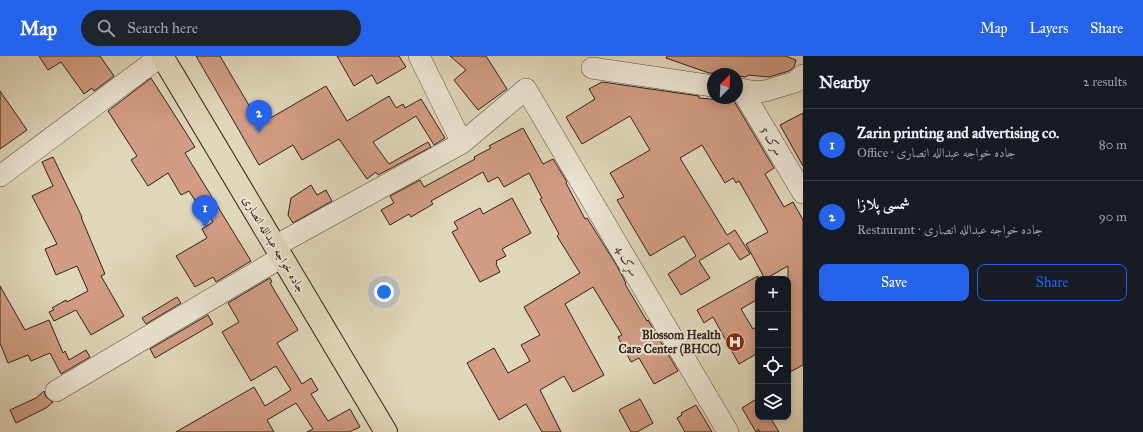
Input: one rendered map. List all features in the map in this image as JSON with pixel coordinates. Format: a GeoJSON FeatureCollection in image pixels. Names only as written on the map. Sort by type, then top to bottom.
{"type":"FeatureCollection","features":[{"type":"Feature","properties":{"kind":"main road","name":"جاده خواجه عبدالله انصاری"},"geometry":{"type":"LineString","coordinates":[[162,56],[386,432]]}},
{"type":"Feature","properties":{"kind":"street"},"geometry":{"type":"LineString","coordinates":[[0,176],[162,56]]}},
{"type":"Feature","properties":{"kind":"street"},"geometry":{"type":"LineString","coordinates":[[56,392],[279,251],[462,143],[420,56]]}},
{"type":"Feature","properties":{"kind":"street"},"geometry":{"type":"LineString","coordinates":[[592,68],[707,85]]}},
{"type":"Feature","properties":{"kind":"street"},"geometry":{"type":"LineString","coordinates":[[743,90],[757,92],[765,91],[795,82],[803,75]]}},
{"type":"Feature","properties":{"kind":"street","name":"سړک 4"},"geometry":{"type":"LineString","coordinates":[[462,143],[526,90],[728,432]]}},
{"type":"Feature","properties":{"kind":"street","name":"سرک 5"},"geometry":{"type":"LineString","coordinates":[[743,96],[803,193]]}},
{"type":"Feature","properties":{"kind":"building"},"geometry":{"type":"Polygon","coordinates":[[[39,56],[100,56],[114,76],[94,91],[92,88],[84,94],[61,62],[48,70],[39,56]]]}},
{"type":"Feature","properties":{"kind":"building"},"geometry":{"type":"Polygon","coordinates":[[[196,56],[220,56],[260,124],[326,86],[347,121],[389,96],[396,108],[403,104],[405,108],[421,99],[445,138],[434,145],[416,116],[373,142],[389,164],[428,142],[431,147],[378,175],[376,172],[367,179],[339,139],[302,160],[293,145],[259,165],[196,56]]]}},
{"type":"Feature","properties":{"kind":"building"},"geometry":{"type":"Polygon","coordinates":[[[337,56],[399,56],[406,67],[377,84],[372,75],[354,86],[337,56]]]}},
{"type":"Feature","properties":{"kind":"building"},"geometry":{"type":"Polygon","coordinates":[[[450,56],[486,56],[507,89],[478,110],[454,80],[466,70],[450,56]]]}},
{"type":"Feature","properties":{"kind":"building"},"geometry":{"type":"Polygon","coordinates":[[[667,56],[785,56],[796,60],[794,67],[789,71],[769,77],[748,75],[746,77],[743,77],[743,68],[707,68],[707,72],[666,58],[667,56]]]}},
{"type":"Feature","properties":{"kind":"building"},"geometry":{"type":"Polygon","coordinates":[[[151,78],[195,147],[185,153],[251,261],[216,282],[213,277],[195,287],[176,256],[207,238],[202,229],[213,222],[199,200],[196,202],[189,191],[181,195],[168,173],[148,186],[131,160],[137,156],[108,111],[151,78]]]}},
{"type":"Feature","properties":{"kind":"building"},"geometry":{"type":"Polygon","coordinates":[[[602,82],[699,96],[699,98],[707,99],[707,104],[736,104],[774,168],[765,174],[784,207],[793,202],[803,220],[803,365],[791,371],[791,276],[788,276],[788,266],[770,276],[763,276],[746,244],[768,232],[739,181],[736,183],[733,178],[725,183],[702,145],[680,158],[727,235],[735,230],[750,254],[740,260],[729,243],[699,261],[710,278],[681,295],[668,274],[696,256],[684,236],[650,256],[617,200],[624,197],[610,173],[650,150],[630,116],[582,144],[566,117],[595,99],[589,89],[602,82]]]}},
{"type":"Feature","properties":{"kind":"building"},"geometry":{"type":"Polygon","coordinates":[[[0,91],[27,130],[0,149],[0,91]]]}},
{"type":"Feature","properties":{"kind":"building"},"geometry":{"type":"Polygon","coordinates":[[[803,113],[803,166],[780,125],[803,113]]]}},
{"type":"Feature","properties":{"kind":"building"},"geometry":{"type":"Polygon","coordinates":[[[523,128],[543,164],[553,159],[567,182],[566,183],[585,219],[587,218],[617,266],[626,283],[625,284],[678,371],[654,384],[639,358],[631,362],[618,337],[622,335],[593,287],[565,304],[604,375],[573,392],[564,376],[540,390],[561,432],[542,432],[526,404],[499,420],[467,363],[494,348],[508,373],[530,361],[521,345],[540,335],[524,307],[580,273],[557,236],[559,234],[540,199],[542,198],[529,173],[504,187],[498,177],[488,182],[483,172],[431,201],[433,204],[411,217],[409,214],[390,225],[381,210],[394,203],[390,196],[420,180],[424,187],[475,159],[474,157],[491,148],[489,146],[523,128]]]}},
{"type":"Feature","properties":{"kind":"building"},"geometry":{"type":"Polygon","coordinates":[[[53,157],[82,217],[105,274],[101,276],[124,316],[91,335],[76,310],[54,321],[49,312],[54,310],[52,308],[66,300],[67,302],[88,291],[77,266],[56,275],[45,249],[57,244],[32,196],[53,186],[42,162],[53,157]]]}},
{"type":"Feature","properties":{"kind":"building"},"geometry":{"type":"Polygon","coordinates":[[[311,185],[317,195],[326,190],[332,201],[293,223],[288,215],[291,198],[311,185]]]}},
{"type":"Feature","properties":{"kind":"building"},"geometry":{"type":"Polygon","coordinates":[[[512,198],[531,233],[502,249],[506,256],[496,261],[500,272],[480,282],[452,232],[458,229],[454,222],[480,208],[483,214],[512,198]]]}},
{"type":"Feature","properties":{"kind":"building"},"geometry":{"type":"Polygon","coordinates":[[[270,278],[272,282],[270,283],[298,330],[277,343],[302,384],[311,378],[318,390],[311,394],[328,421],[350,409],[360,427],[349,432],[307,432],[313,429],[296,403],[267,420],[274,432],[176,432],[254,387],[265,406],[291,390],[276,366],[251,381],[222,332],[239,322],[228,303],[270,278]]]}},
{"type":"Feature","properties":{"kind":"building"},"geometry":{"type":"Polygon","coordinates":[[[755,278],[755,301],[741,309],[753,329],[755,328],[755,355],[739,364],[713,317],[704,323],[697,310],[755,278]]]}},
{"type":"Feature","properties":{"kind":"building"},"geometry":{"type":"Polygon","coordinates":[[[0,286],[25,330],[49,320],[63,353],[65,351],[69,360],[86,350],[90,357],[61,374],[50,353],[31,361],[28,355],[8,363],[0,343],[0,286]]]}},
{"type":"Feature","properties":{"kind":"building"},"geometry":{"type":"Polygon","coordinates":[[[177,297],[181,303],[146,324],[142,318],[177,297]]]}},
{"type":"Feature","properties":{"kind":"building"},"geometry":{"type":"Polygon","coordinates":[[[208,315],[213,324],[155,358],[150,349],[208,315]]]}},
{"type":"Feature","properties":{"kind":"building"},"geometry":{"type":"Polygon","coordinates":[[[44,391],[46,397],[53,402],[46,408],[16,423],[10,410],[36,398],[44,391]]]}},
{"type":"Feature","properties":{"kind":"building"},"geometry":{"type":"Polygon","coordinates":[[[640,399],[653,423],[637,432],[631,432],[619,410],[640,399]]]}},
{"type":"Feature","properties":{"kind":"building"},"geometry":{"type":"Polygon","coordinates":[[[755,400],[755,420],[772,420],[779,432],[760,432],[758,429],[758,432],[756,432],[742,408],[755,400]]]}},
{"type":"Feature","properties":{"kind":"building"},"geometry":{"type":"Polygon","coordinates":[[[696,405],[712,432],[685,432],[677,418],[682,415],[681,413],[696,405]]]}},
{"type":"Feature","properties":{"kind":"place","name":"شمسی پلازا"},"geometry":{"type":"Point","coordinates":[259,133]}},
{"type":"Feature","properties":{"kind":"place","name":"Zarin printing and advertising co."},"geometry":{"type":"Point","coordinates":[205,228]}},
{"type":"Feature","properties":{"kind":"place","name":"Blossom Health Care Center (BHCC)"},"geometry":{"type":"Point","coordinates":[735,342]}}]}
